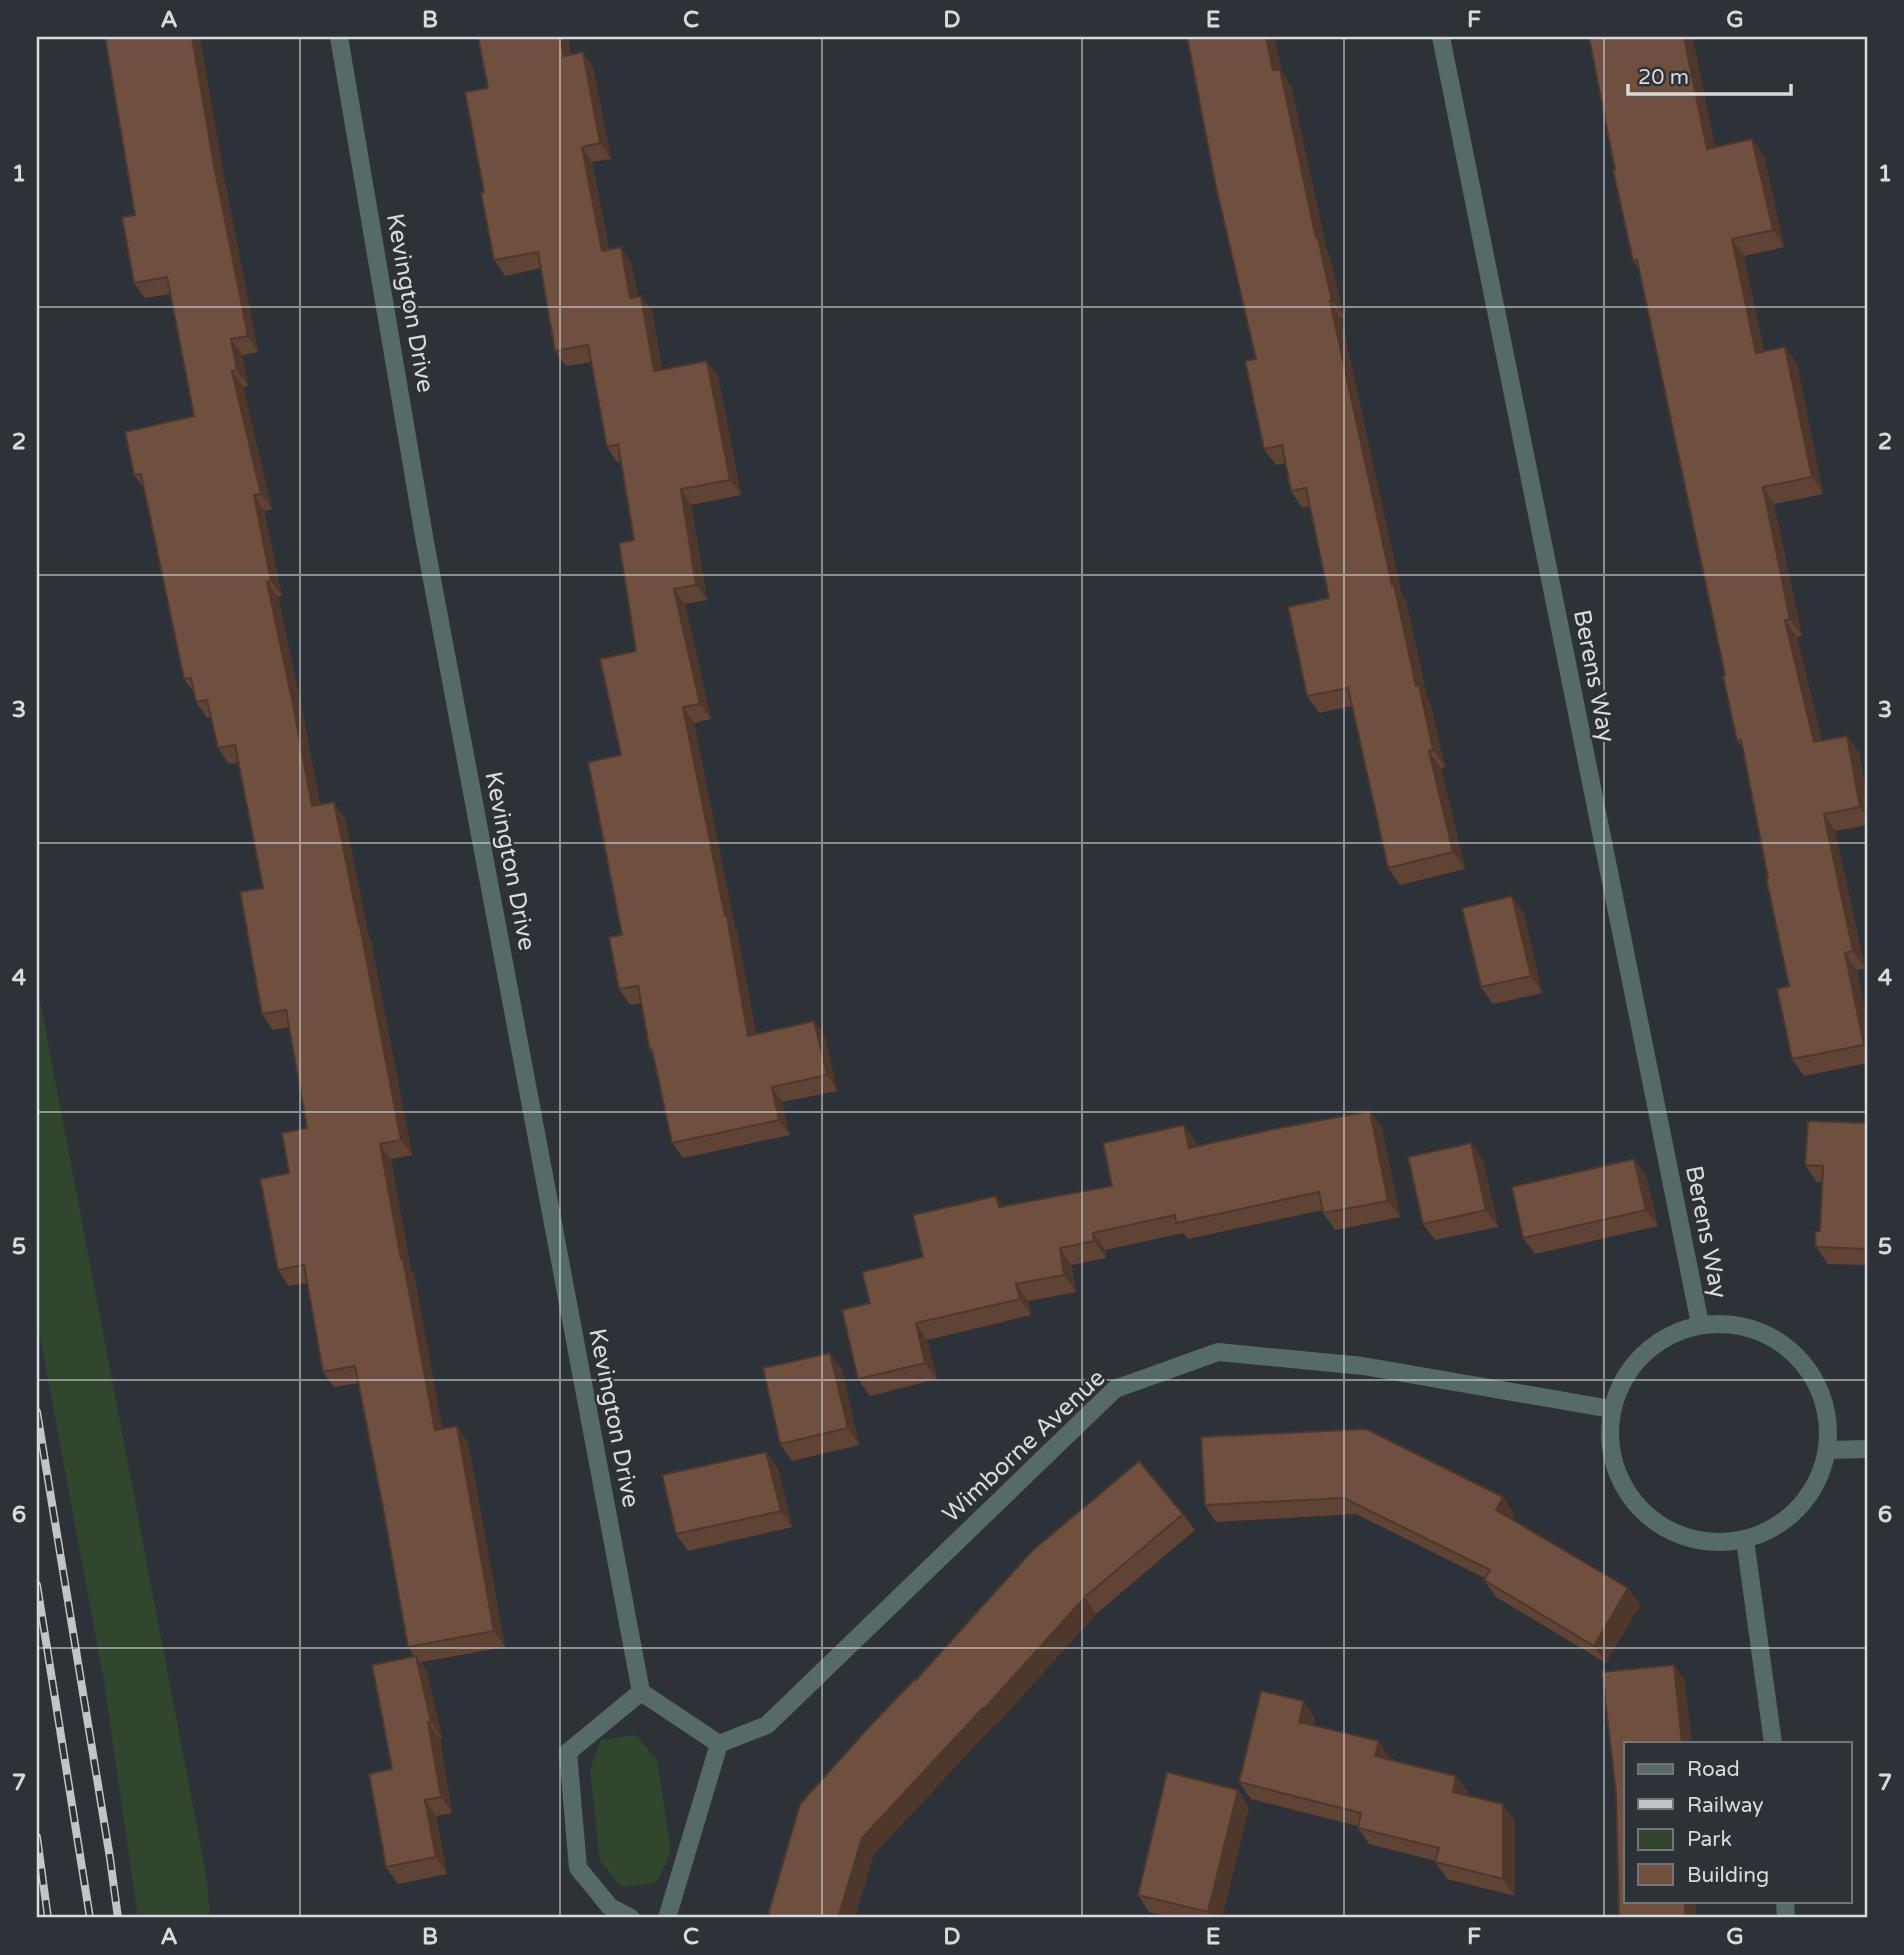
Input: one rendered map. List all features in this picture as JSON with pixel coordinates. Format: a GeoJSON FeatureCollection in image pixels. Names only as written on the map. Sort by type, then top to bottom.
{"type":"FeatureCollection","features":[{"type":"Feature","properties":{"kind":"street","name":"Kevington Drive"},"geometry":{"type":"LineString","coordinates":[[339,37],[425,542],[641,1692]]}},
{"type":"Feature","properties":{"kind":"street","name":"Berens Way"},"geometry":{"type":"LineString","coordinates":[[1441,37],[1700,1324]]}},
{"type":"Feature","properties":{"kind":"street"},"geometry":{"type":"LineString","coordinates":[[1700,1324],[1734,1324],[1767,1334],[1795,1354],[1816,1382],[1827,1415],[1828,1450],[1818,1481],[1800,1507],[1775,1528],[1745,1540],[1708,1543],[1672,1533],[1641,1512],[1620,1482],[1609,1446],[1611,1409],[1623,1379],[1643,1353],[1670,1334],[1700,1324]]}},
{"type":"Feature","properties":{"kind":"street","name":"Wimborne Avenue"},"geometry":{"type":"LineString","coordinates":[[719,1744],[767,1725],[1115,1388],[1218,1352],[1363,1366],[1611,1409]]}},
{"type":"Feature","properties":{"kind":"street"},"geometry":{"type":"LineString","coordinates":[[1828,1450],[1867,1449]]}},
{"type":"Feature","properties":{"kind":"street"},"geometry":{"type":"LineString","coordinates":[[1745,1540],[1773,1742]]}},
{"type":"Feature","properties":{"kind":"street"},"geometry":{"type":"LineString","coordinates":[[631,1918],[610,1907],[578,1868],[568,1752],[641,1692],[719,1744],[667,1918]]}},
{"type":"Feature","properties":{"kind":"green space"},"geometry":{"type":"Polygon","coordinates":[[[37,985],[207,1880],[210,1918],[138,1918],[104,1681],[37,1320],[37,985]]]}},
{"type":"Feature","properties":{"kind":"green space"},"geometry":{"type":"Polygon","coordinates":[[[636,1735],[657,1760],[671,1851],[657,1882],[622,1887],[600,1861],[590,1770],[601,1740],[636,1735]]]}},
{"type":"Feature","properties":{"kind":"building"},"geometry":{"type":"Polygon","coordinates":[[[105,37],[192,37],[248,336],[231,339],[237,370],[232,371],[261,494],[254,495],[271,581],[267,582],[312,806],[334,802],[401,1140],[380,1144],[401,1259],[435,1430],[457,1426],[494,1631],[408,1647],[355,1366],[323,1372],[304,1265],[278,1270],[260,1179],[289,1173],[282,1133],[307,1128],[286,1010],[262,1014],[240,892],[263,888],[235,745],[218,748],[207,700],[196,702],[191,678],[184,679],[141,474],[134,475],[125,432],[194,416],[167,277],[134,283],[122,217],[135,215],[105,37]]]}},
{"type":"Feature","properties":{"kind":"building"},"geometry":{"type":"Polygon","coordinates":[[[478,37],[560,37],[564,56],[583,52],[600,143],[582,147],[602,251],[621,247],[630,298],[641,296],[654,371],[707,361],[730,480],[681,489],[696,585],[674,589],[700,704],[683,707],[727,916],[748,1036],[814,1021],[827,1075],[772,1087],[779,1120],[672,1143],[638,986],[619,989],[609,937],[622,935],[588,762],[621,755],[600,659],[636,651],[619,543],[634,540],[618,444],[607,447],[588,345],[555,351],[538,252],[494,260],[465,92],[488,88],[478,37]]]}},
{"type":"Feature","properties":{"kind":"building"},"geometry":{"type":"Polygon","coordinates":[[[1187,37],[1266,37],[1273,70],[1280,69],[1392,585],[1394,584],[1416,686],[1419,685],[1433,750],[1429,751],[1453,852],[1388,868],[1348,688],[1307,696],[1288,607],[1329,598],[1306,488],[1291,491],[1282,445],[1264,449],[1245,361],[1256,359],[1216,187],[1187,37]]]}},
{"type":"Feature","properties":{"kind":"building"},"geometry":{"type":"Polygon","coordinates":[[[1589,37],[1684,37],[1707,149],[1752,139],[1773,230],[1732,239],[1756,353],[1785,347],[1812,477],[1763,487],[1790,619],[1785,620],[1814,742],[1847,736],[1860,807],[1824,814],[1853,951],[1845,953],[1864,1045],[1792,1059],[1777,989],[1789,986],[1741,740],[1737,741],[1637,260],[1633,261],[1613,170],[1589,37]]]}},
{"type":"Feature","properties":{"kind":"building"},"geometry":{"type":"Polygon","coordinates":[[[1512,896],[1531,976],[1481,987],[1462,908],[1512,896]]]}},
{"type":"Feature","properties":{"kind":"building"},"geometry":{"type":"Polygon","coordinates":[[[1370,1111],[1388,1201],[1323,1213],[1319,1192],[1176,1223],[1175,1215],[1093,1233],[1094,1241],[1060,1248],[1064,1275],[1016,1284],[1020,1299],[916,1323],[925,1363],[858,1379],[842,1310],[870,1303],[862,1272],[923,1257],[913,1215],[996,1196],[999,1207],[1112,1186],[1103,1143],[1184,1125],[1189,1148],[1370,1111]]]}},
{"type":"Feature","properties":{"kind":"building"},"geometry":{"type":"Polygon","coordinates":[[[1808,1121],[1867,1123],[1867,1249],[1816,1247],[1815,1232],[1820,1231],[1823,1166],[1805,1165],[1808,1121]]]}},
{"type":"Feature","properties":{"kind":"building"},"geometry":{"type":"Polygon","coordinates":[[[1471,1143],[1486,1210],[1423,1224],[1408,1157],[1471,1143]]]}},
{"type":"Feature","properties":{"kind":"building"},"geometry":{"type":"Polygon","coordinates":[[[1634,1159],[1646,1210],[1523,1238],[1512,1187],[1634,1159]]]}},
{"type":"Feature","properties":{"kind":"building"},"geometry":{"type":"Polygon","coordinates":[[[830,1353],[848,1428],[780,1444],[763,1368],[830,1353]]]}},
{"type":"Feature","properties":{"kind":"building"},"geometry":{"type":"Polygon","coordinates":[[[1366,1429],[1503,1497],[1496,1510],[1628,1588],[1594,1646],[1484,1580],[1490,1570],[1344,1498],[1205,1505],[1201,1437],[1366,1429]]]}},
{"type":"Feature","properties":{"kind":"building"},"geometry":{"type":"Polygon","coordinates":[[[766,1452],[781,1511],[676,1534],[662,1475],[766,1452]]]}},
{"type":"Feature","properties":{"kind":"building"},"geometry":{"type":"Polygon","coordinates":[[[1139,1461],[1183,1514],[1085,1597],[862,1838],[838,1918],[767,1918],[800,1804],[1032,1551],[1139,1461]]]}},
{"type":"Feature","properties":{"kind":"building"},"geometry":{"type":"Polygon","coordinates":[[[416,1656],[431,1722],[428,1722],[441,1797],[425,1800],[436,1857],[386,1867],[369,1774],[392,1769],[372,1665],[416,1656]]]}},
{"type":"Feature","properties":{"kind":"building"},"geometry":{"type":"Polygon","coordinates":[[[1674,1665],[1682,1742],[1624,1742],[1624,1902],[1685,1902],[1685,1918],[1619,1918],[1616,1793],[1602,1672],[1674,1665]]]}},
{"type":"Feature","properties":{"kind":"building"},"geometry":{"type":"Polygon","coordinates":[[[1261,1691],[1304,1701],[1299,1722],[1379,1741],[1375,1756],[1456,1776],[1453,1792],[1503,1804],[1503,1879],[1435,1862],[1439,1848],[1358,1828],[1361,1813],[1239,1782],[1261,1691]]]}},
{"type":"Feature","properties":{"kind":"building"},"geometry":{"type":"Polygon","coordinates":[[[1167,1772],[1238,1790],[1208,1912],[1138,1895],[1167,1772]]]}},
{"type":"Feature","properties":{"kind":"railway"},"geometry":{"type":"LineString","coordinates":[[37,1412],[118,1918]]}},
{"type":"Feature","properties":{"kind":"railway"},"geometry":{"type":"LineString","coordinates":[[37,1585],[90,1918]]}},
{"type":"Feature","properties":{"kind":"railway"},"geometry":{"type":"LineString","coordinates":[[37,1837],[48,1918]]}}]}
